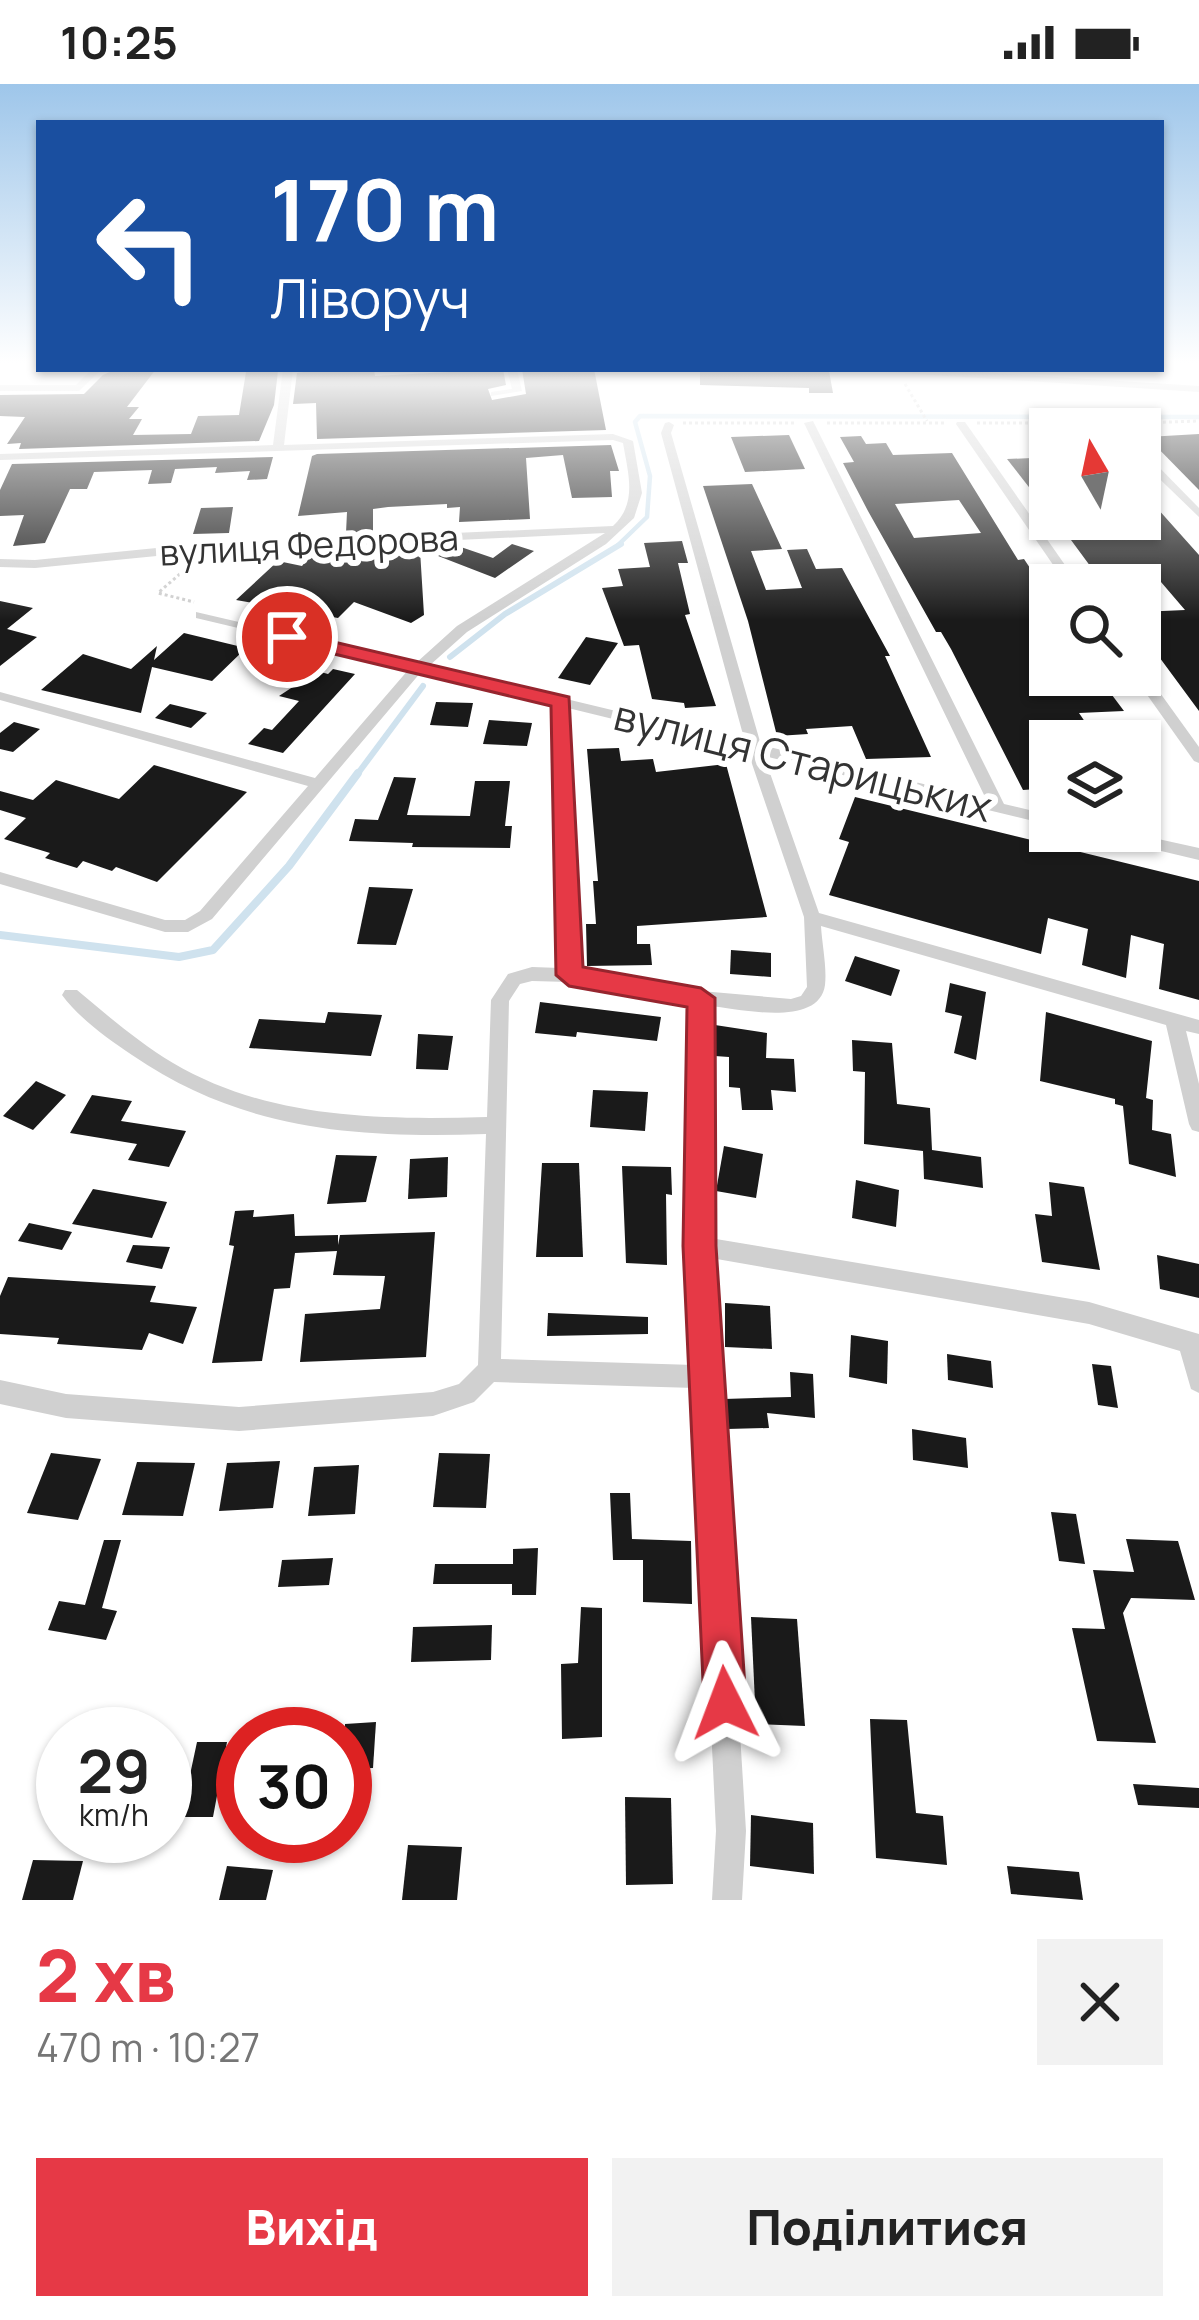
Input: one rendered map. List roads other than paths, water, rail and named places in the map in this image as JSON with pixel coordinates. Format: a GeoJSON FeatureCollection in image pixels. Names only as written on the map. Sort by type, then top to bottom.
{"type":"FeatureCollection","features":[{"type":"Feature","properties":{"kind":"street"},"geometry":{"type":"LineString","coordinates":[[0,457],[286,450]]}},
{"type":"Feature","properties":{"kind":"street"},"geometry":{"type":"LineString","coordinates":[[0,878],[165,926],[188,926],[206,915],[416,670],[462,629],[618,529],[630,516],[636,493],[632,450]]}},
{"type":"Feature","properties":{"kind":"street"},"geometry":{"type":"LineString","coordinates":[[0,1392],[66,1406],[239,1418],[434,1404],[466,1394],[489,1370],[500,1000],[514,979],[532,974],[569,975],[701,998],[791,1006],[807,1000],[815,988],[812,917],[754,747],[671,450]]}},
{"type":"Feature","properties":{"kind":"street"},"geometry":{"type":"LineString","coordinates":[[821,450],[998,808]]}},
{"type":"Feature","properties":{"kind":"street"},"geometry":{"type":"LineString","coordinates":[[979,450],[1058,564]]}},
{"type":"Feature","properties":{"kind":"street"},"geometry":{"type":"LineString","coordinates":[[1161,475],[1199,514]]}},
{"type":"Feature","properties":{"kind":"street","name":"вулиця Федорова"},"geometry":{"type":"LineString","coordinates":[[0,563],[35,565],[204,548],[618,529]]}},
{"type":"Feature","properties":{"kind":"street","name":"вулиця Федорова"},"geometry":{"type":"LineString","coordinates":[[201,615],[416,670]]}},
{"type":"Feature","properties":{"kind":"street","name":"вулиця Старицьких"},"geometry":{"type":"LineString","coordinates":[[416,670],[1029,815]]}},
{"type":"Feature","properties":{"kind":"street"},"geometry":{"type":"LineString","coordinates":[[0,696],[320,784]]}},
{"type":"Feature","properties":{"kind":"street"},"geometry":{"type":"LineString","coordinates":[[1154,696],[1199,758]]}},
{"type":"Feature","properties":{"kind":"street"},"geometry":{"type":"LineString","coordinates":[[561,702],[569,975]]}},
{"type":"Feature","properties":{"kind":"street"},"geometry":{"type":"LineString","coordinates":[[1161,845],[1199,854]]}},
{"type":"Feature","properties":{"kind":"street"},"geometry":{"type":"LineString","coordinates":[[812,917],[1199,1027]]}},
{"type":"Feature","properties":{"kind":"street"},"geometry":{"type":"LineString","coordinates":[[71,994],[116,1038],[167,1071],[262,1109],[331,1126],[398,1130],[494,1125]]}},
{"type":"Feature","properties":{"kind":"street"},"geometry":{"type":"LineString","coordinates":[[701,998],[699,1246],[731,1831],[727,1900]]}},
{"type":"Feature","properties":{"kind":"street"},"geometry":{"type":"LineString","coordinates":[[1174,1020],[1199,1124]]}},
{"type":"Feature","properties":{"kind":"street"},"geometry":{"type":"LineString","coordinates":[[699,1246],[1089,1313],[1194,1344],[1199,1381]]}},
{"type":"Feature","properties":{"kind":"street"},"geometry":{"type":"LineString","coordinates":[[489,1370],[706,1377]]}},
{"type":"Feature","properties":{"kind":"waterway"},"geometry":{"type":"LineString","coordinates":[[616,547],[647,517],[650,476],[643,450]]}},
{"type":"Feature","properties":{"kind":"waterway"},"geometry":{"type":"LineString","coordinates":[[450,657],[505,614],[621,544]]}},
{"type":"Feature","properties":{"kind":"waterway"},"geometry":{"type":"LineString","coordinates":[[356,776],[423,686]]}},
{"type":"Feature","properties":{"kind":"waterway"},"geometry":{"type":"LineString","coordinates":[[0,935],[179,957],[213,950],[289,866],[358,773]]}}]}
